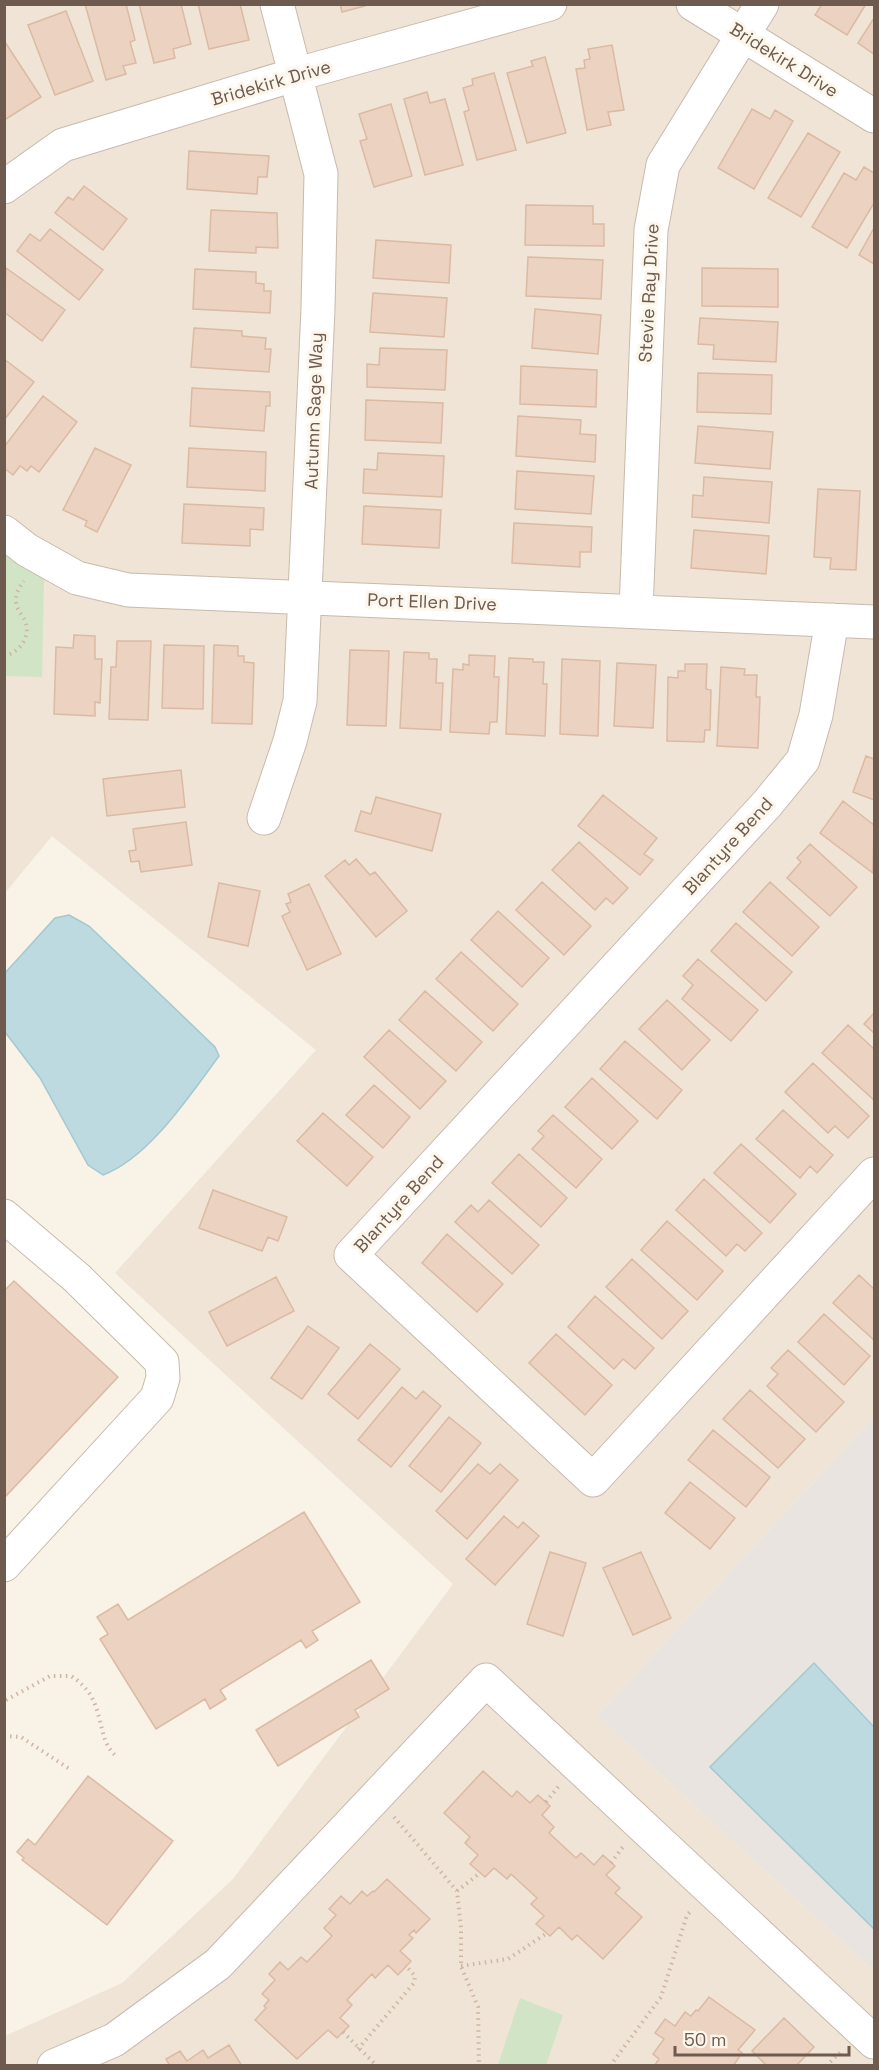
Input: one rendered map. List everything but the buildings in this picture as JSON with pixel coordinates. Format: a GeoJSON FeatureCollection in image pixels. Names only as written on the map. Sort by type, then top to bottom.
{"type":"FeatureCollection","features":[{"type":"Feature","properties":{"kind":"street","name":"Autumn Sage Way"},"geometry":{"type":"LineString","coordinates":[[264,818],[290,741],[300,701],[307,597],[321,174],[277,4]]}},
{"type":"Feature","properties":{"kind":"street","name":"Bridekirk Drive"},"geometry":{"type":"LineString","coordinates":[[4,187],[63,145],[294,75],[550,4]]}},
{"type":"Feature","properties":{"kind":"street","name":"Bridekirk Drive"},"geometry":{"type":"LineString","coordinates":[[693,4],[874,116]]}},
{"type":"Feature","properties":{"kind":"street","name":"Stevie Ray Drive"},"geometry":{"type":"LineString","coordinates":[[636,611],[651,230],[655,196],[663,165],[762,4]]}},
{"type":"Feature","properties":{"kind":"street","name":"Port Ellen Drive"},"geometry":{"type":"LineString","coordinates":[[4,532],[27,550],[77,578],[128,590],[874,622]]}},
{"type":"Feature","properties":{"kind":"street","name":"Blantyre Bend"},"geometry":{"type":"LineString","coordinates":[[832,620],[816,714],[803,760],[767,804],[351,1255],[593,1480],[874,1174]]}},
{"type":"Feature","properties":{"kind":"street"},"geometry":{"type":"LineString","coordinates":[[4,1216],[77,1278],[162,1362],[163,1378],[157,1398],[4,1565]]}},
{"type":"Feature","properties":{"kind":"street"},"geometry":{"type":"LineString","coordinates":[[54,2066],[114,2040],[218,1964],[486,1680],[874,2042]]}},
{"type":"Feature","properties":{"kind":"path"},"geometry":{"type":"LineString","coordinates":[[4,656],[19,649],[26,636],[26,624],[16,603],[16,596],[26,577]]}},
{"type":"Feature","properties":{"kind":"path"},"geometry":{"type":"LineString","coordinates":[[6,1700],[50,1677],[61,1674],[70,1676],[88,1690],[101,1716],[109,1749],[116,1755]]}},
{"type":"Feature","properties":{"kind":"path"},"geometry":{"type":"LineString","coordinates":[[4,1736],[21,1737],[71,1770]]}},
{"type":"Feature","properties":{"kind":"path"},"geometry":{"type":"LineString","coordinates":[[374,1798],[400,1822],[458,1891],[461,1966],[478,2007],[479,2066]]}},
{"type":"Feature","properties":{"kind":"path"},"geometry":{"type":"LineString","coordinates":[[458,1891],[480,1873]]}},
{"type":"Feature","properties":{"kind":"path"},"geometry":{"type":"LineString","coordinates":[[610,2066],[661,1998],[687,1916],[710,1889]]}},
{"type":"Feature","properties":{"kind":"path"},"geometry":{"type":"LineString","coordinates":[[461,1966],[516,1956],[546,1933]]}},
{"type":"Feature","properties":{"kind":"path"},"geometry":{"type":"LineString","coordinates":[[358,2049],[414,1983],[415,1976],[406,1966]]}},
{"type":"Feature","properties":{"kind":"path"},"geometry":{"type":"LineString","coordinates":[[343,2032],[377,2066]]}},
{"type":"Feature","properties":{"kind":"shaded area"},"geometry":{"type":"Polygon","coordinates":[[[5,5],[874,5],[874,1417],[597,1716],[874,1971],[874,2065],[5,2065],[5,2036],[122,1983],[233,1879],[453,1584],[115,1273],[316,1050],[52,836],[5,893],[5,5]]]}},
{"type":"Feature","properties":{"kind":"shaded area"},"geometry":{"type":"Polygon","coordinates":[[[874,1417],[874,1971],[597,1716],[874,1417]]]}},
{"type":"Feature","properties":{"kind":"green space"},"geometry":{"type":"Polygon","coordinates":[[[4,549],[44,580],[42,677],[5,676],[4,549]]]}},
{"type":"Feature","properties":{"kind":"green space"},"geometry":{"type":"Polygon","coordinates":[[[520,1998],[563,2015],[546,2065],[498,2065],[520,1998]]]}},
{"type":"Feature","properties":{"kind":"water"},"geometry":{"type":"Polygon","coordinates":[[[69,915],[89,926],[215,1047],[219,1056],[182,1106],[152,1140],[120,1167],[103,1175],[88,1165],[40,1078],[5,1032],[5,973],[55,918],[69,915]]]}},
{"type":"Feature","properties":{"kind":"water"},"geometry":{"type":"Polygon","coordinates":[[[814,1663],[874,1727],[874,1929],[710,1767],[814,1663]]]}}]}
